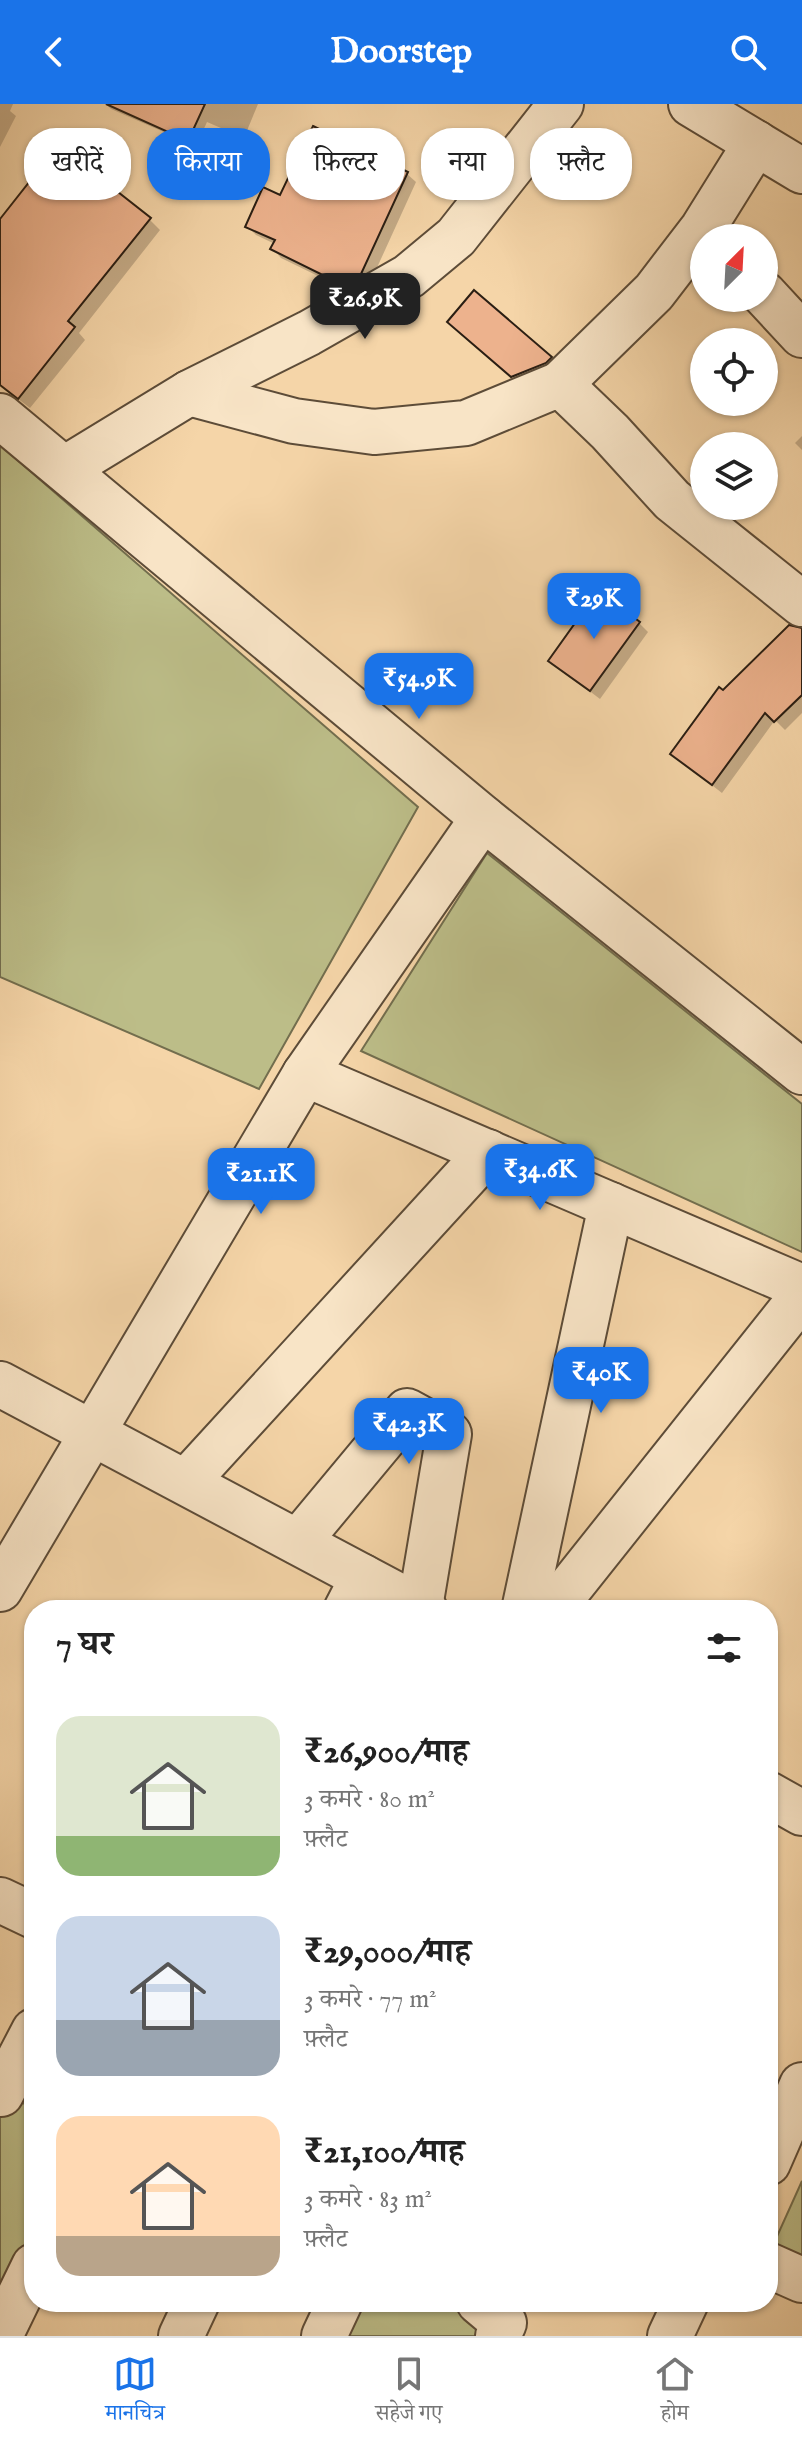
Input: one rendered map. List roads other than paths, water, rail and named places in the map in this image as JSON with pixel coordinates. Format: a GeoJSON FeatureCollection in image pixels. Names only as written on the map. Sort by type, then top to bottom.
{"type":"FeatureCollection","features":[{"type":"Feature","properties":{"kind":"street"},"geometry":{"type":"LineString","coordinates":[[66,468],[189,393],[309,333],[409,276],[456,237],[561,104]]}},
{"type":"Feature","properties":{"kind":"street"},"geometry":{"type":"LineString","coordinates":[[691,104],[802,171]]}},
{"type":"Feature","properties":{"kind":"street"},"geometry":{"type":"LineString","coordinates":[[712,224],[756,143]]}},
{"type":"Feature","properties":{"kind":"street"},"geometry":{"type":"LineString","coordinates":[[189,393],[294,421],[374,432],[466,423],[560,384],[654,292],[690,252]]}},
{"type":"Feature","properties":{"kind":"street"},"geometry":{"type":"LineString","coordinates":[[778,309],[802,335]]}},
{"type":"Feature","properties":{"kind":"street"},"geometry":{"type":"LineString","coordinates":[[560,384],[610,432],[672,500],[802,604]]}},
{"type":"Feature","properties":{"kind":"street"},"geometry":{"type":"LineString","coordinates":[[0,416],[483,818],[802,1072]]}},
{"type":"Feature","properties":{"kind":"street"},"geometry":{"type":"LineString","coordinates":[[0,1589],[305,1074],[483,818]]}},
{"type":"Feature","properties":{"kind":"street"},"geometry":{"type":"LineString","coordinates":[[305,1074],[802,1287]]}},
{"type":"Feature","properties":{"kind":"street"},"geometry":{"type":"LineString","coordinates":[[186,1482],[488,1152]]}},
{"type":"Feature","properties":{"kind":"street"},"geometry":{"type":"LineString","coordinates":[[526,1600],[611,1205]]}},
{"type":"Feature","properties":{"kind":"street"},"geometry":{"type":"LineString","coordinates":[[560,1600],[802,1296]]}},
{"type":"Feature","properties":{"kind":"street"},"geometry":{"type":"LineString","coordinates":[[0,1384],[298,1542],[354,1593],[384,1600]]}},
{"type":"Feature","properties":{"kind":"street"},"geometry":{"type":"LineString","coordinates":[[298,1542],[407,1411],[449,1434],[423,1600]]}},
{"type":"Feature","properties":{"kind":"street"},"geometry":{"type":"LineString","coordinates":[[778,1800],[802,1813]]}},
{"type":"Feature","properties":{"kind":"street"},"geometry":{"type":"LineString","coordinates":[[0,1900],[24,1911]]}},
{"type":"Feature","properties":{"kind":"street"},"geometry":{"type":"LineString","coordinates":[[12,2098],[24,2061]]}},
{"type":"Feature","properties":{"kind":"street"},"geometry":{"type":"LineString","coordinates":[[778,2140],[802,2085]]}},
{"type":"Feature","properties":{"kind":"street"},"geometry":{"type":"LineString","coordinates":[[778,2269],[802,2280]]}},
{"type":"Feature","properties":{"kind":"street"},"geometry":{"type":"LineString","coordinates":[[0,2336],[24,2287]]}},
{"type":"Feature","properties":{"kind":"street"},"geometry":{"type":"LineString","coordinates":[[181,2336],[192,2312]]}},
{"type":"Feature","properties":{"kind":"street"},"geometry":{"type":"LineString","coordinates":[[324,2336],[335,2312]]}},
{"type":"Feature","properties":{"kind":"street"},"geometry":{"type":"LineString","coordinates":[[491,2312],[504,2323],[498,2336]]}},
{"type":"Feature","properties":{"kind":"street"},"geometry":{"type":"LineString","coordinates":[[670,2336],[681,2312]]}}]}
